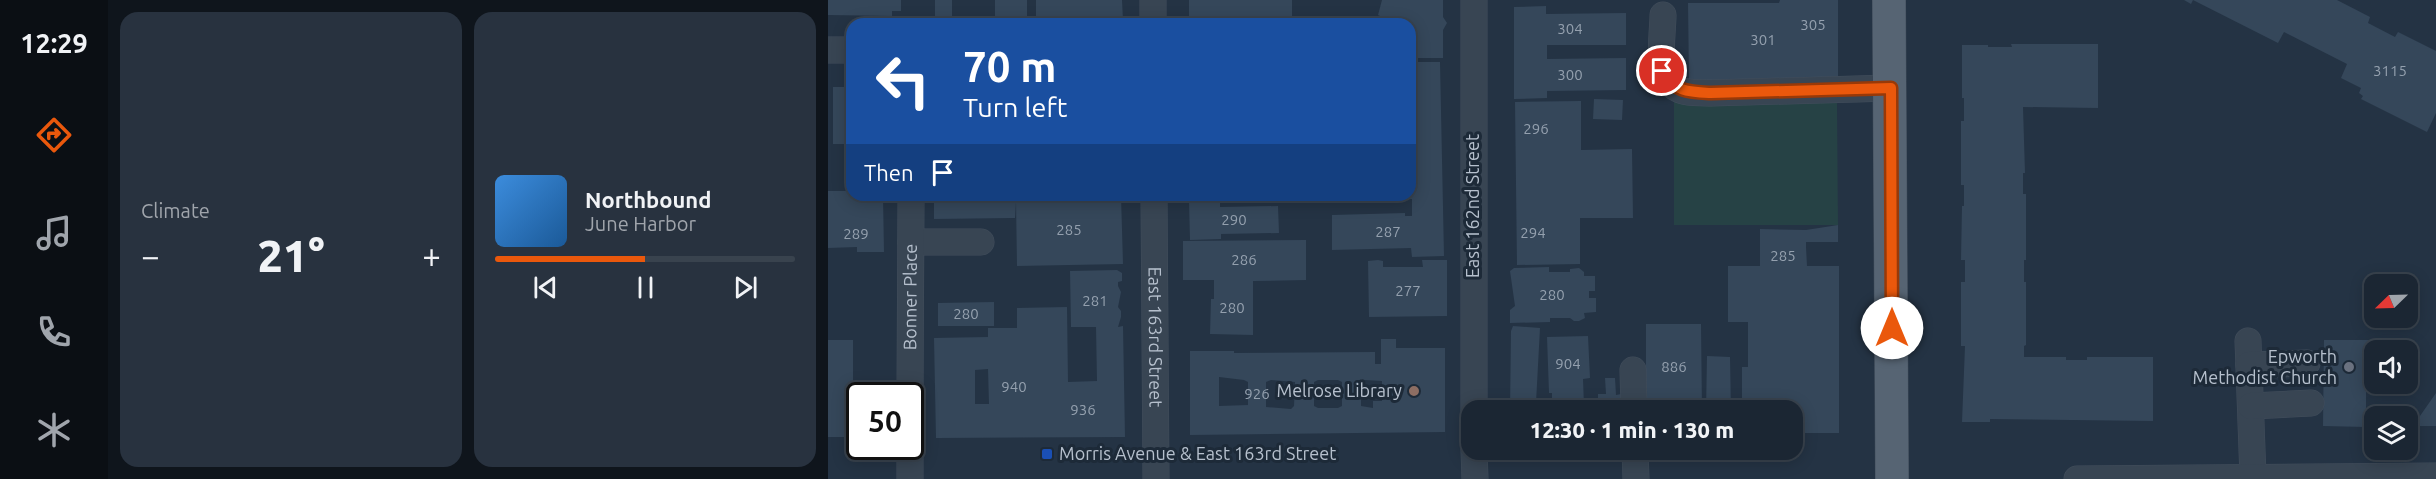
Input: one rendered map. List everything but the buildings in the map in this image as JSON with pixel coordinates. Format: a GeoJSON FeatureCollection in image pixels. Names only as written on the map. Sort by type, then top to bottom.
{"type":"FeatureCollection","features":[{"type":"Feature","properties":{"kind":"main road"},"geometry":{"type":"LineString","coordinates":[[1890,0],[1892,479]]}},
{"type":"Feature","properties":{"kind":"street"},"geometry":{"type":"LineString","coordinates":[[1153,0],[1153,18]]}},
{"type":"Feature","properties":{"kind":"street","name":"East 162nd Street"},"geometry":{"type":"LineString","coordinates":[[1474,0],[1474,400]]}},
{"type":"Feature","properties":{"kind":"street"},"geometry":{"type":"LineString","coordinates":[[1663,15],[1662,71],[1668,81],[1687,92],[1891,88]]}},
{"type":"Feature","properties":{"kind":"street"},"geometry":{"type":"LineString","coordinates":[[828,50],[846,50]]}},
{"type":"Feature","properties":{"kind":"street","name":"Bonner Place"},"geometry":{"type":"LineString","coordinates":[[910,382],[911,201]]}},
{"type":"Feature","properties":{"kind":"street","name":"East 163rd Street"},"geometry":{"type":"LineString","coordinates":[[1154,201],[1156,479]]}},
{"type":"Feature","properties":{"kind":"street"},"geometry":{"type":"LineString","coordinates":[[911,242],[981,242]]}},
{"type":"Feature","properties":{"kind":"street"},"geometry":{"type":"LineString","coordinates":[[2253,477],[2249,353],[2307,363]]}},
{"type":"Feature","properties":{"kind":"street"},"geometry":{"type":"LineString","coordinates":[[1633,370],[1634,400]]}},
{"type":"Feature","properties":{"kind":"street"},"geometry":{"type":"LineString","coordinates":[[2251,406],[2311,403]]}},
{"type":"Feature","properties":{"kind":"street"},"geometry":{"type":"LineString","coordinates":[[910,460],[910,479]]}},
{"type":"Feature","properties":{"kind":"street"},"geometry":{"type":"LineString","coordinates":[[1474,460],[1475,479]]}},
{"type":"Feature","properties":{"kind":"street"},"geometry":{"type":"LineString","coordinates":[[1635,460],[1636,479]]}},
{"type":"Feature","properties":{"kind":"street"},"geometry":{"type":"LineString","coordinates":[[2077,479],[2436,476]]}},
{"type":"Feature","properties":{"kind":"green space"},"geometry":{"type":"Polygon","coordinates":[[[1837,101],[1838,225],[1674,225],[1674,102],[1837,101]]]}},
{"type":"Feature","properties":{"kind":"place","name":"Epworth Methodist Church"},"geometry":{"type":"Point","coordinates":[2349,367]}},
{"type":"Feature","properties":{"kind":"place","name":"Melrose Library"},"geometry":{"type":"Point","coordinates":[1414,391]}},
{"type":"Feature","properties":{"kind":"place","name":"Morris Avenue & East 163rd Street"},"geometry":{"type":"Point","coordinates":[1047,454]}},
{"type":"Feature","properties":{"kind":"route"},"geometry":{"type":"LineString","coordinates":[[1662,71],[1668,81],[1687,92],[1891,88],[1892,328]]}}]}
